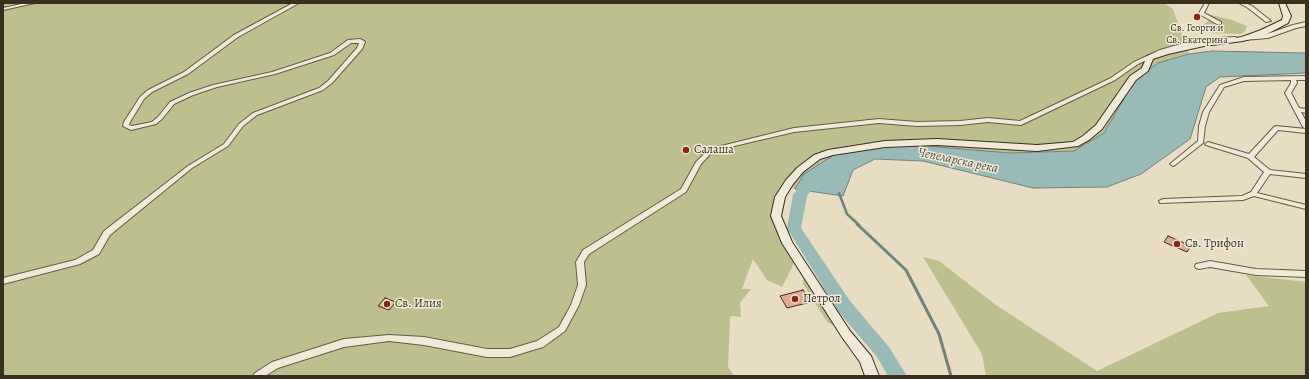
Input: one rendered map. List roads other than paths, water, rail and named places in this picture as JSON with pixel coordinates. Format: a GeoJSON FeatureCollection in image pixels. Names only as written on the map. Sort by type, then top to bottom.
{"type":"FeatureCollection","features":[{"type":"Feature","properties":{"kind":"main road"},"geometry":{"type":"LineString","coordinates":[[872,376],[866,360],[846,334],[787,243],[776,216],[780,196],[789,182],[800,170],[817,157],[831,152],[885,144],[937,142],[1037,148],[1075,144],[1086,138],[1099,127],[1125,89],[1134,78],[1145,69],[1150,58],[1166,52],[1204,44],[1243,39],[1264,32],[1285,21],[1287,16],[1282,3]]}},
{"type":"Feature","properties":{"kind":"street"},"geometry":{"type":"LineString","coordinates":[[3,9],[33,3]]}},
{"type":"Feature","properties":{"kind":"street"},"geometry":{"type":"LineString","coordinates":[[3,281],[77,262],[96,252],[107,234],[190,167],[226,145],[241,125],[255,114],[321,89],[330,82],[360,48],[362,42],[360,40],[350,41],[338,51],[328,56],[273,73],[215,86],[191,94],[172,103],[160,118],[154,122],[137,128],[126,126],[142,98],[150,91],[186,72],[236,36],[297,3]]}},
{"type":"Feature","properties":{"kind":"street"},"geometry":{"type":"LineString","coordinates":[[1207,3],[1201,13],[1219,23]]}},
{"type":"Feature","properties":{"kind":"street"},"geometry":{"type":"LineString","coordinates":[[1241,3],[1248,4],[1268,21]]}},
{"type":"Feature","properties":{"kind":"street"},"geometry":{"type":"LineString","coordinates":[[258,376],[275,365],[344,342],[390,338],[424,341],[488,353],[510,352],[540,344],[562,329],[575,305],[582,284],[580,262],[586,252],[684,190],[704,156],[711,150],[794,130],[880,121],[925,125],[988,120],[1021,123],[1113,78],[1136,63],[1162,51],[1198,41],[1243,39],[1268,36],[1295,26],[1306,24]]}},
{"type":"Feature","properties":{"kind":"street"},"geometry":{"type":"LineString","coordinates":[[1293,78],[1294,83],[1288,93],[1306,127]]}},
{"type":"Feature","properties":{"kind":"street"},"geometry":{"type":"LineString","coordinates":[[1173,164],[1201,142],[1202,126],[1206,112],[1222,86],[1244,79],[1306,78]]}},
{"type":"Feature","properties":{"kind":"street"},"geometry":{"type":"LineString","coordinates":[[1296,110],[1306,111]]}},
{"type":"Feature","properties":{"kind":"street"},"geometry":{"type":"LineString","coordinates":[[1250,157],[1276,128],[1306,131]]}},
{"type":"Feature","properties":{"kind":"street"},"geometry":{"type":"LineString","coordinates":[[1208,144],[1250,157],[1268,172],[1306,176]]}},
{"type":"Feature","properties":{"kind":"street"},"geometry":{"type":"LineString","coordinates":[[1163,201],[1243,198],[1253,194],[1268,172]]}},
{"type":"Feature","properties":{"kind":"street"},"geometry":{"type":"LineString","coordinates":[[1253,194],[1306,207]]}},
{"type":"Feature","properties":{"kind":"street"},"geometry":{"type":"LineString","coordinates":[[1199,266],[1210,264],[1256,272],[1306,274]]}},
{"type":"Feature","properties":{"kind":"water"},"geometry":{"type":"Polygon","coordinates":[[[1212,51],[1306,53],[1306,73],[1220,77],[1206,87],[1190,139],[1141,174],[1107,187],[1033,188],[923,161],[875,159],[853,170],[843,196],[795,189],[804,174],[837,153],[866,147],[914,145],[1010,153],[1074,151],[1104,133],[1135,80],[1158,63],[1189,54],[1212,51]]]}},
{"type":"Feature","properties":{"kind":"waterway","name":"Чепеларска река"},"geometry":{"type":"LineString","coordinates":[[815,175],[800,195],[794,228],[844,306],[883,352],[898,376]]}},
{"type":"Feature","properties":{"kind":"waterway"},"geometry":{"type":"LineString","coordinates":[[839,193],[847,214],[859,225]]}},
{"type":"Feature","properties":{"kind":"waterway"},"geometry":{"type":"LineString","coordinates":[[857,224],[906,270],[939,334],[951,376]]}},
{"type":"Feature","properties":{"kind":"place","name":"Св. Георги и Св. Екатерина"},"geometry":{"type":"Point","coordinates":[1197,17]}},
{"type":"Feature","properties":{"kind":"place","name":"Салаша"},"geometry":{"type":"Point","coordinates":[686,150]}},
{"type":"Feature","properties":{"kind":"place","name":"Св. Трифон"},"geometry":{"type":"Point","coordinates":[1177,244]}},
{"type":"Feature","properties":{"kind":"place","name":"Петрол"},"geometry":{"type":"Point","coordinates":[795,299]}},
{"type":"Feature","properties":{"kind":"place","name":"Св. Илия"},"geometry":{"type":"Point","coordinates":[387,304]}}]}
